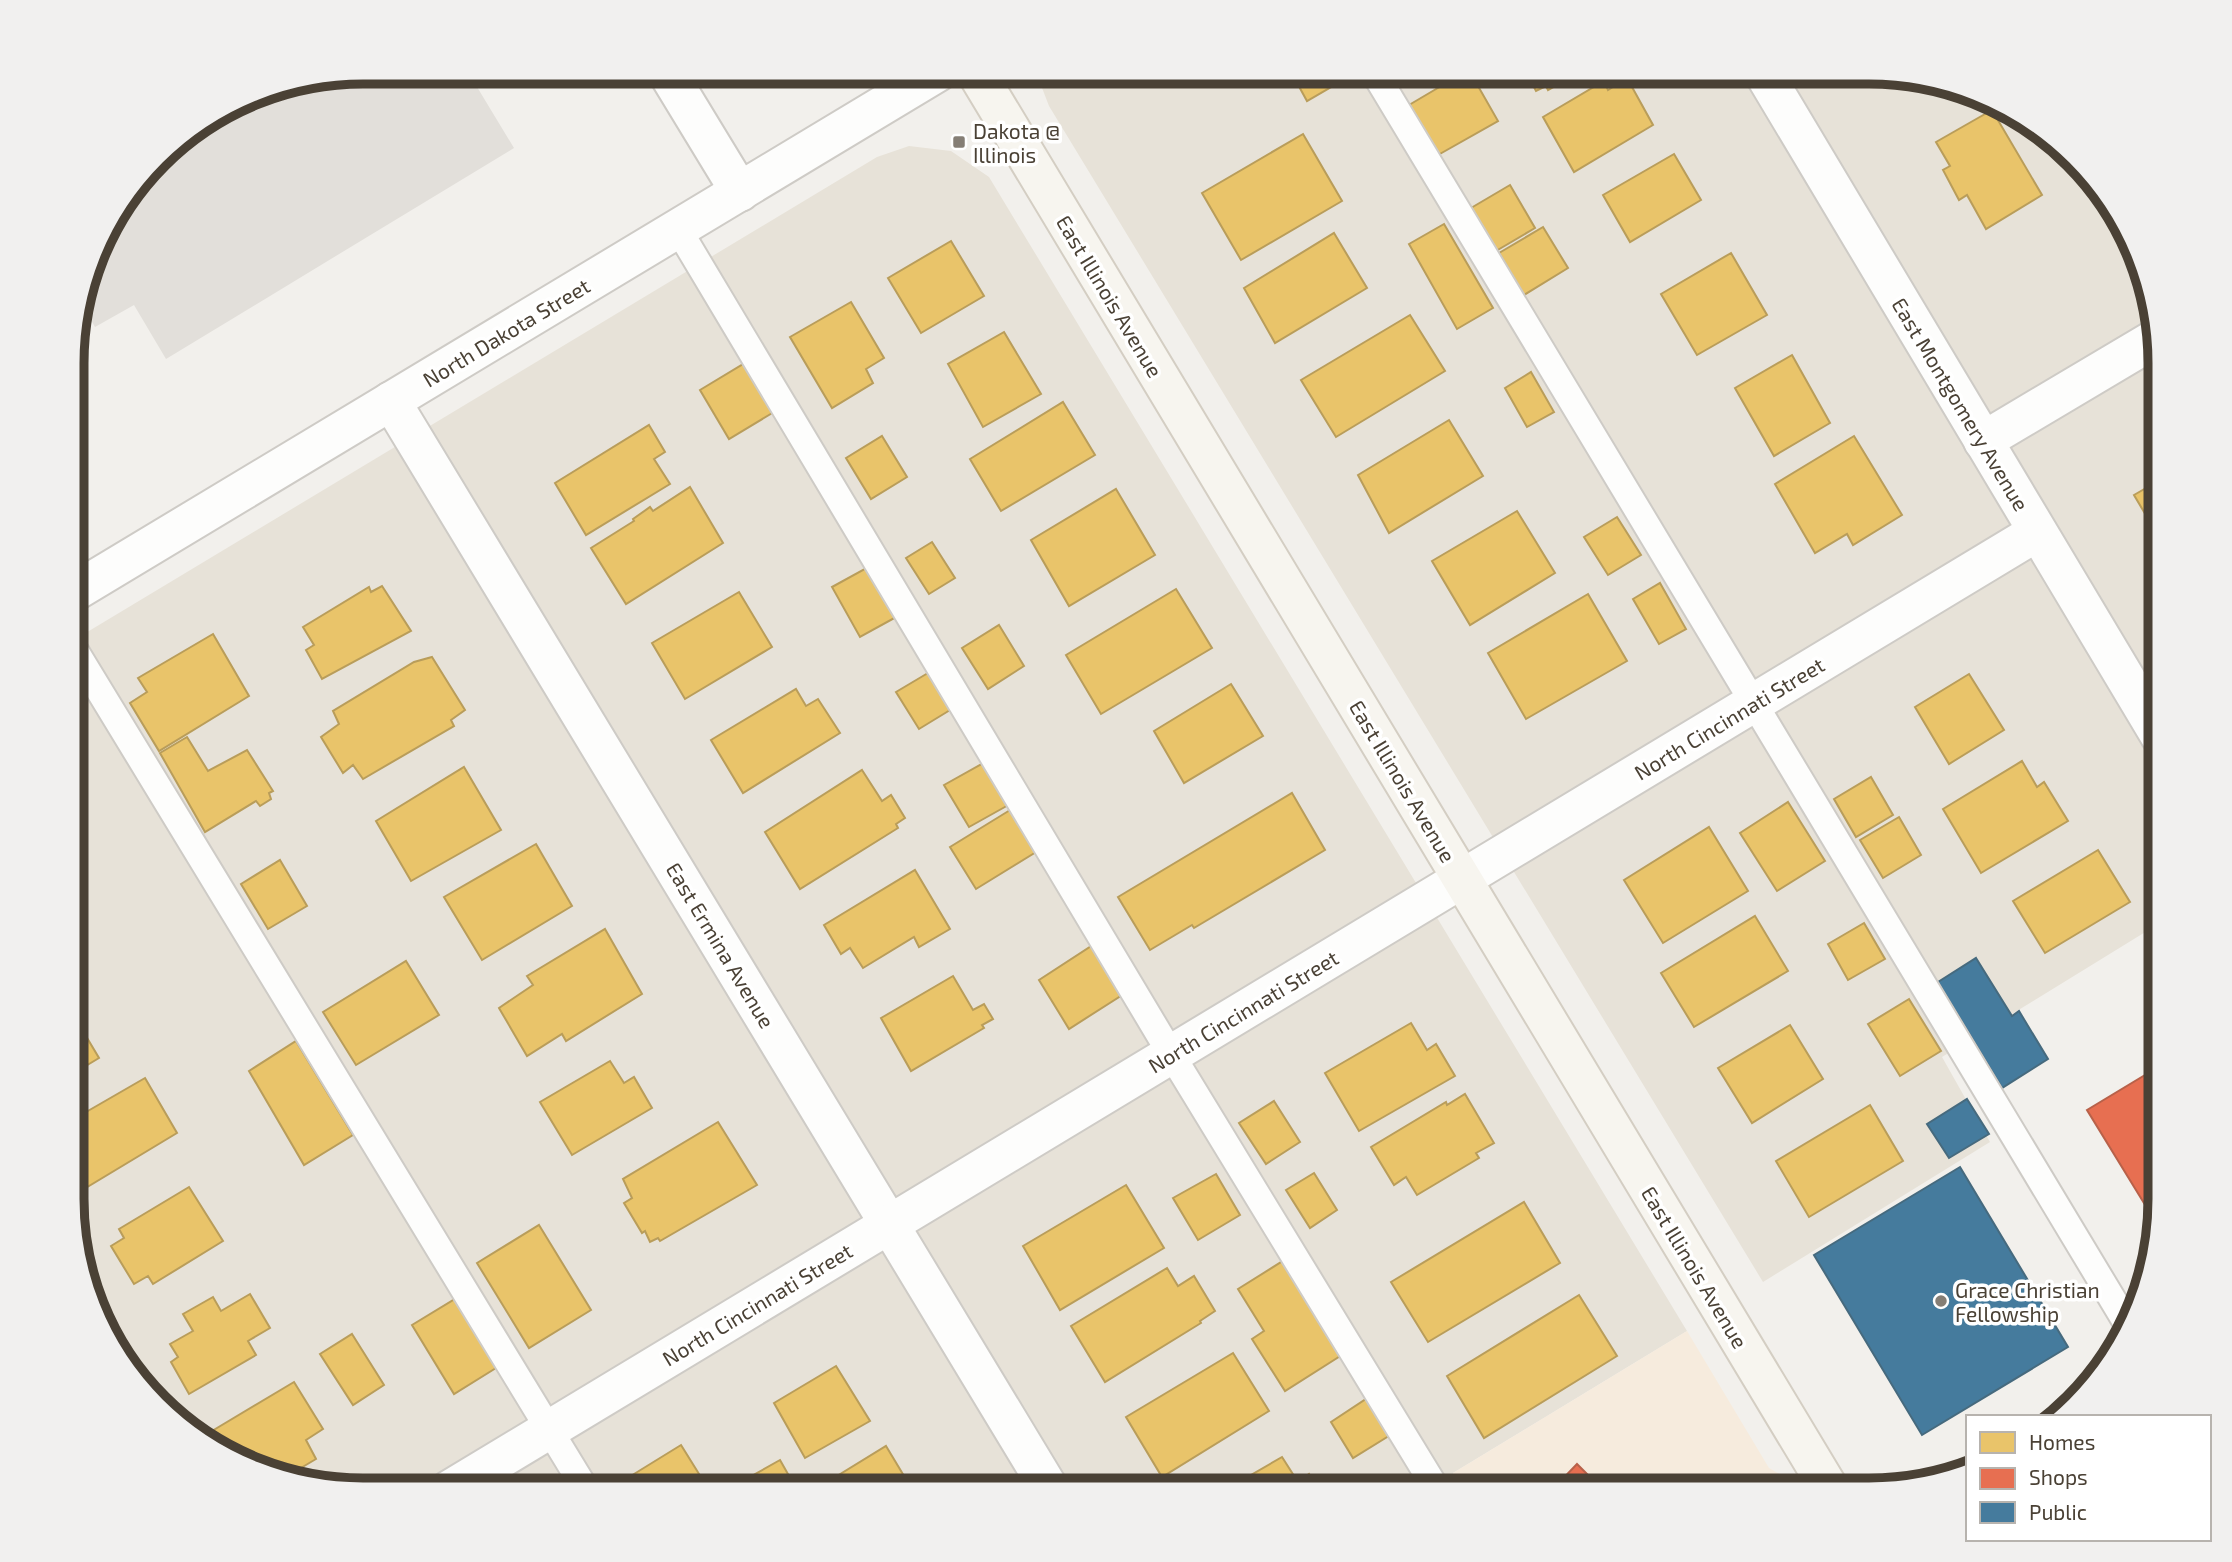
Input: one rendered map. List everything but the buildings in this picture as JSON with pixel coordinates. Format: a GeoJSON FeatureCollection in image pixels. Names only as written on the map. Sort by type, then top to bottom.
{"type":"FeatureCollection","features":[{"type":"Feature","properties":{"kind":"street"},"geometry":{"type":"LineString","coordinates":[[674,84],[740,192]]}},
{"type":"Feature","properties":{"kind":"street","name":"North Dakota Street"},"geometry":{"type":"LineString","coordinates":[[84,586],[918,84]]}},
{"type":"Feature","properties":{"kind":"street","name":"East Illinois Avenue"},"geometry":{"type":"LineString","coordinates":[[983,84],[1823,1478]]}},
{"type":"Feature","properties":{"kind":"street","name":"East Montgomery Avenue"},"geometry":{"type":"LineString","coordinates":[[1770,84],[2148,716]]}},
{"type":"Feature","properties":{"kind":"street"},"geometry":{"type":"LineString","coordinates":[[1983,441],[2147,344]]}},
{"type":"Feature","properties":{"kind":"street","name":"East Ermina Avenue"},"geometry":{"type":"LineString","coordinates":[[391,401],[1043,1478]]}},
{"type":"Feature","properties":{"kind":"street","name":"North Cincinnati Street"},"geometry":{"type":"LineString","coordinates":[[469,1478],[2037,532]]}},
{"type":"Feature","properties":{"kind":"lane"},"geometry":{"type":"LineString","coordinates":[[1381,84],[2122,1316]]}},
{"type":"Feature","properties":{"kind":"lane"},"geometry":{"type":"LineString","coordinates":[[678,229],[1171,1054],[1430,1478]]}},
{"type":"Feature","properties":{"kind":"lane"},"geometry":{"type":"LineString","coordinates":[[84,665],[579,1478]]}},
{"type":"Feature","properties":{"kind":"shaded area"},"geometry":{"type":"Polygon","coordinates":[[[475,84],[514,148],[166,359],[134,305],[95,327],[88,315],[93,291],[105,256],[131,208],[153,179],[179,153],[223,121],[256,105],[291,93],[326,86],[475,84]]]}},
{"type":"Feature","properties":{"kind":"shaded area"},"geometry":{"type":"Polygon","coordinates":[[[1041,84],[1906,86],[1959,99],[2009,121],[2053,153],[2079,179],[2111,223],[2127,256],[2139,291],[2146,326],[2148,930],[1942,1057],[1990,1142],[1763,1282],[1049,106],[1041,84]]]}},
{"type":"Feature","properties":{"kind":"shaded area"},"geometry":{"type":"Polygon","coordinates":[[[909,146],[951,151],[989,177],[1687,1331],[1453,1473],[1456,1478],[326,1476],[291,1469],[256,1457],[223,1441],[193,1420],[153,1383],[142,1369],[121,1339],[105,1306],[89,1254],[84,1199],[84,634],[877,157],[909,146]]]}},
{"type":"Feature","properties":{"kind":"shaded area"},"geometry":{"type":"Polygon","coordinates":[[[1687,1331],[1769,1468],[1786,1478],[1456,1478],[1453,1473],[1687,1331]]]}},
{"type":"Feature","properties":{"kind":"place","name":"Dakota @ Illinois"},"geometry":{"type":"Point","coordinates":[959,142]}},
{"type":"Feature","properties":{"kind":"place","name":"Grace Christian Fellowship"},"geometry":{"type":"Point","coordinates":[1941,1301]}}]}
